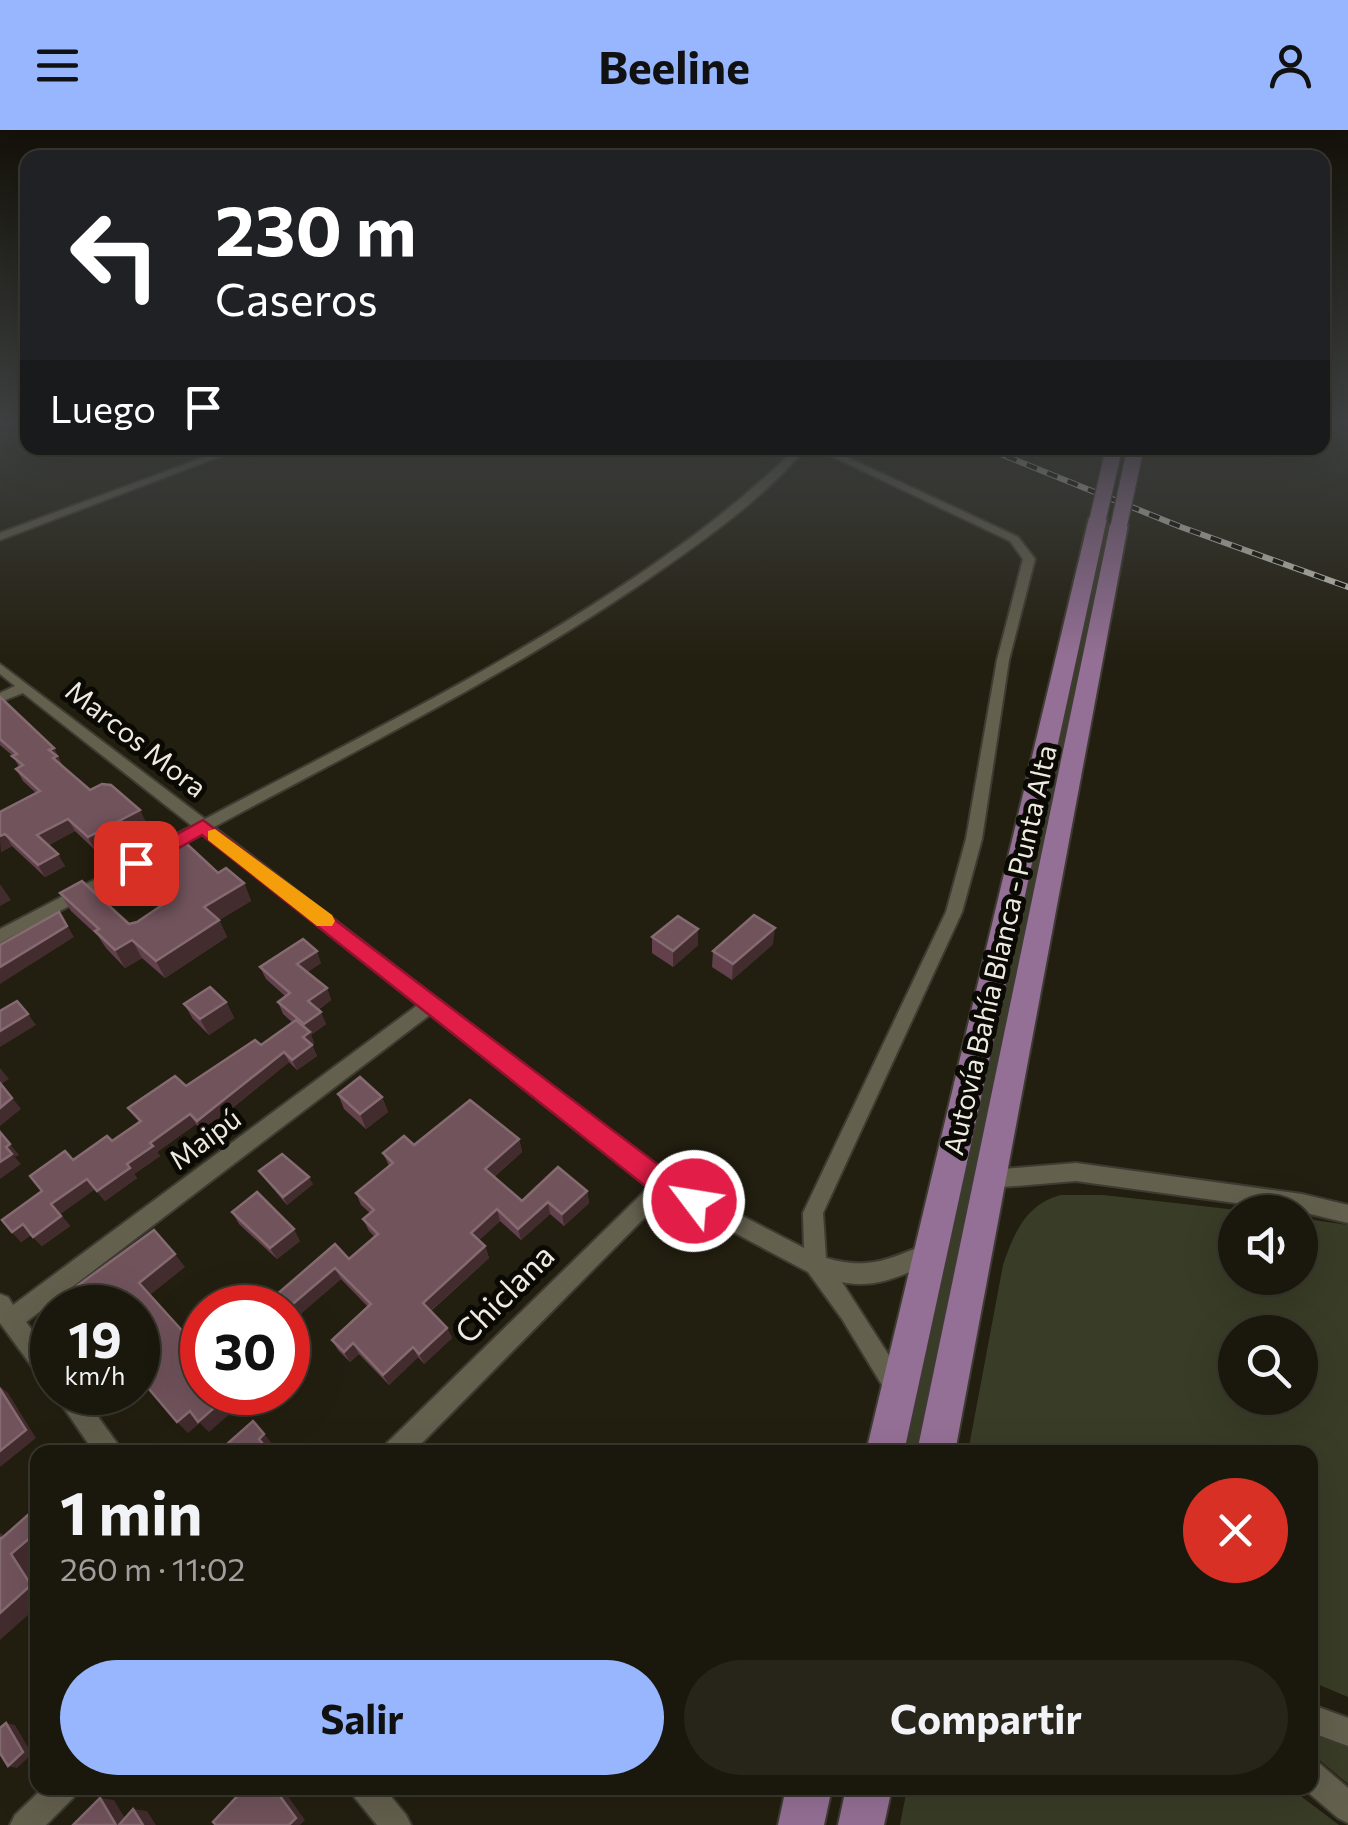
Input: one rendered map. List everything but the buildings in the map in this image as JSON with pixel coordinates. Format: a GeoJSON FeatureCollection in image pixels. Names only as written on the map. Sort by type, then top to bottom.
{"type":"FeatureCollection","features":[{"type":"Feature","properties":{"kind":"main road","name":"Autovía Bahía Blanca - Punta Alta"},"geometry":{"type":"LineString","coordinates":[[937,1445],[990,1179],[1110,502]]}},
{"type":"Feature","properties":{"kind":"main road","name":"Autovía Bahía Blanca - Punta Alta"},"geometry":{"type":"LineString","coordinates":[[887,1445],[1116,502]]}},
{"type":"Feature","properties":{"kind":"main road"},"geometry":{"type":"LineString","coordinates":[[801,1825],[807,1795]]}},
{"type":"Feature","properties":{"kind":"main road"},"geometry":{"type":"LineString","coordinates":[[862,1825],[868,1795]]}},
{"type":"Feature","properties":{"kind":"street"},"geometry":{"type":"LineString","coordinates":[[0,536],[91,502]]}},
{"type":"Feature","properties":{"kind":"street"},"geometry":{"type":"LineString","coordinates":[[0,937],[510,665],[747,502]]}},
{"type":"Feature","properties":{"kind":"street"},"geometry":{"type":"LineString","coordinates":[[899,1392],[850,1310],[816,1265],[813,1212],[954,912],[974,840],[1003,660],[1029,560],[1014,539],[935,502]]}},
{"type":"Feature","properties":{"kind":"street","name":"Marcos Mora"},"geometry":{"type":"LineString","coordinates":[[0,668],[664,1185],[816,1265]]}},
{"type":"Feature","properties":{"kind":"street"},"geometry":{"type":"LineString","coordinates":[[0,698],[25,687]]}},
{"type":"Feature","properties":{"kind":"street","name":"Maipú"},"geometry":{"type":"LineString","coordinates":[[6,1312],[432,1004]]}},
{"type":"Feature","properties":{"kind":"street"},"geometry":{"type":"LineString","coordinates":[[990,1179],[1076,1172],[1302,1203],[1348,1214]]}},
{"type":"Feature","properties":{"kind":"street","name":"Chiclana"},"geometry":{"type":"LineString","coordinates":[[403,1445],[664,1185]]}},
{"type":"Feature","properties":{"kind":"street"},"geometry":{"type":"LineString","coordinates":[[816,1265],[850,1276],[879,1276],[931,1252]]}},
{"type":"Feature","properties":{"kind":"street"},"geometry":{"type":"LineString","coordinates":[[6,1312],[30,1345]]}},
{"type":"Feature","properties":{"kind":"street"},"geometry":{"type":"LineString","coordinates":[[81,1415],[103,1445]]}},
{"type":"Feature","properties":{"kind":"street"},"geometry":{"type":"LineString","coordinates":[[1318,1721],[1348,1732]]}},
{"type":"Feature","properties":{"kind":"street"},"geometry":{"type":"LineString","coordinates":[[1318,1781],[1348,1808]]}},
{"type":"Feature","properties":{"kind":"street"},"geometry":{"type":"LineString","coordinates":[[26,1825],[55,1795]]}},
{"type":"Feature","properties":{"kind":"street"},"geometry":{"type":"LineString","coordinates":[[372,1795],[396,1825]]}},
{"type":"Feature","properties":{"kind":"green space"},"geometry":{"type":"Polygon","coordinates":[[[1109,522],[919,1445],[902,1445],[1104,523],[1109,522]]]}},
{"type":"Feature","properties":{"kind":"green space"},"geometry":{"type":"Polygon","coordinates":[[[1061,1195],[1103,1195],[1218,1208],[1218,1295],[1318,1295],[1318,1221],[1348,1225],[1348,1697],[1318,1684],[1318,1445],[969,1445],[1003,1265],[1030,1213],[1061,1195]]]}},
{"type":"Feature","properties":{"kind":"green space"},"geometry":{"type":"Polygon","coordinates":[[[1318,1735],[1348,1746],[1348,1784],[1318,1759],[1318,1735]]]}},
{"type":"Feature","properties":{"kind":"green space"},"geometry":{"type":"Polygon","coordinates":[[[906,1795],[1299,1795],[1339,1825],[900,1825],[906,1795]]]}},
{"type":"Feature","properties":{"kind":"railway"},"geometry":{"type":"LineString","coordinates":[[1120,502],[1348,587]]}},
{"type":"Feature","properties":{"kind":"slow traffic"},"geometry":{"type":"LineString","coordinates":[[215,835],[325,921]]}},
{"type":"Feature","properties":{"kind":"route"},"geometry":{"type":"LineString","coordinates":[[136,863],[203,826],[664,1185],[694,1201]]}}]}
